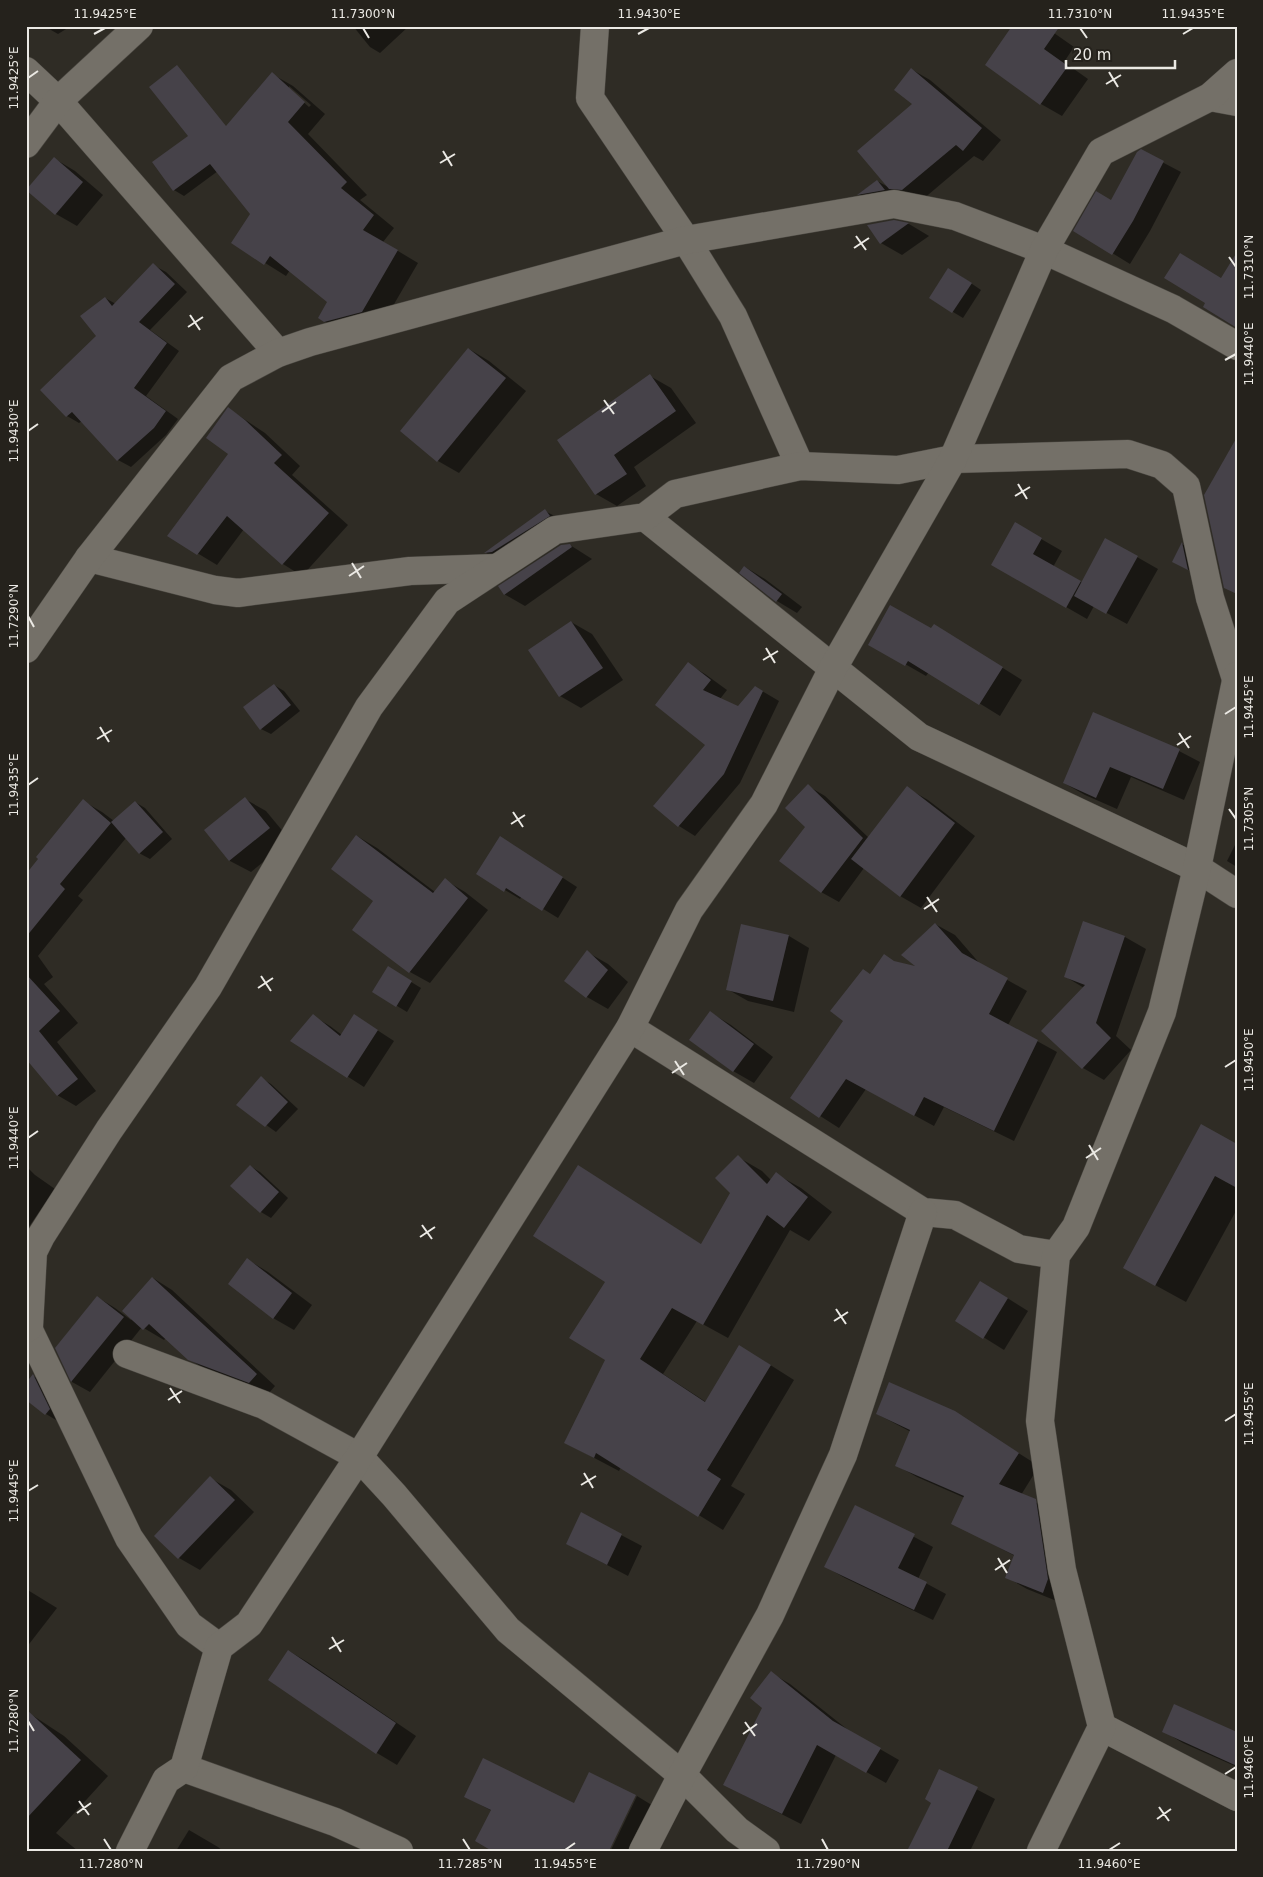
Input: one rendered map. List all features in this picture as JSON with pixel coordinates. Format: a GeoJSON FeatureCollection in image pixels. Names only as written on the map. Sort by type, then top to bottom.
{"type":"FeatureCollection","features":[{"type":"Feature","properties":{"kind":"street"},"geometry":{"type":"LineString","coordinates":[[26,144],[58,101],[139,26]]}},
{"type":"Feature","properties":{"kind":"street"},"geometry":{"type":"LineString","coordinates":[[595,26],[590,98],[686,240],[733,316],[800,466]]}},
{"type":"Feature","properties":{"kind":"street"},"geometry":{"type":"LineString","coordinates":[[26,71],[58,101],[278,353]]}},
{"type":"Feature","properties":{"kind":"street"},"geometry":{"type":"LineString","coordinates":[[130,1851],[166,1780],[184,1768],[219,1647],[249,1624],[358,1458],[630,1028],[688,910],[764,804],[834,668],[953,459],[1044,250],[1101,152],[1210,97],[1237,73]]}},
{"type":"Feature","properties":{"kind":"street"},"geometry":{"type":"LineString","coordinates":[[1210,97],[1237,102]]}},
{"type":"Feature","properties":{"kind":"street"},"geometry":{"type":"LineString","coordinates":[[26,650],[89,558],[230,378],[278,353],[310,342],[686,240],[894,204],[955,216],[1044,250],[1173,309],[1237,346]]}},
{"type":"Feature","properties":{"kind":"street"},"geometry":{"type":"LineString","coordinates":[[219,1647],[189,1625],[129,1538],[27,1327],[33,1252],[45,1228],[109,1130],[208,987],[369,708],[447,600],[555,530],[645,517],[675,494],[800,466],[898,470],[953,459],[1128,454],[1162,465],[1186,486],[1210,598],[1236,678],[1197,868],[1162,1012],[1076,1227],[1056,1255],[1040,1421],[1062,1570],[1102,1727],[1041,1851]]}},
{"type":"Feature","properties":{"kind":"street"},"geometry":{"type":"LineString","coordinates":[[645,517],[919,737],[1197,868],[1237,894]]}},
{"type":"Feature","properties":{"kind":"street"},"geometry":{"type":"LineString","coordinates":[[89,558],[215,590],[238,594],[410,571],[496,568]]}},
{"type":"Feature","properties":{"kind":"street"},"geometry":{"type":"LineString","coordinates":[[630,1028],[923,1212],[955,1214],[1019,1249],[1056,1255]]}},
{"type":"Feature","properties":{"kind":"street"},"geometry":{"type":"LineString","coordinates":[[643,1851],[682,1775],[770,1615],[843,1455],[923,1212]]}},
{"type":"Feature","properties":{"kind":"street"},"geometry":{"type":"LineString","coordinates":[[127,1354],[264,1405],[358,1458],[394,1495],[508,1630],[682,1775],[737,1830],[766,1851]]}},
{"type":"Feature","properties":{"kind":"street"},"geometry":{"type":"LineString","coordinates":[[1102,1727],[1237,1797]]}},
{"type":"Feature","properties":{"kind":"street"},"geometry":{"type":"LineString","coordinates":[[184,1768],[335,1822],[400,1851]]}},
{"type":"Feature","properties":{"kind":"building"},"geometry":{"type":"Polygon","coordinates":[[[1012,26],[1060,26],[1044,49],[1068,66],[1040,105],[985,65],[1012,26]]]}},
{"type":"Feature","properties":{"kind":"building"},"geometry":{"type":"Polygon","coordinates":[[[177,65],[226,126],[272,72],[305,102],[288,122],[347,182],[341,188],[374,215],[363,230],[398,250],[362,312],[324,322],[318,318],[327,302],[270,256],[264,265],[231,243],[250,214],[210,164],[173,191],[152,162],[188,136],[149,87],[177,65]]]}},
{"type":"Feature","properties":{"kind":"building"},"geometry":{"type":"Polygon","coordinates":[[[911,68],[982,128],[963,151],[956,145],[902,190],[889,189],[857,151],[912,104],[894,90],[911,68]]]}},
{"type":"Feature","properties":{"kind":"building"},"geometry":{"type":"Polygon","coordinates":[[[1141,149],[1164,161],[1133,221],[1112,255],[1073,231],[1096,191],[1111,200],[1137,152],[1141,149]]]}},
{"type":"Feature","properties":{"kind":"building"},"geometry":{"type":"Polygon","coordinates":[[[54,157],[83,182],[55,215],[26,190],[54,157]]]}},
{"type":"Feature","properties":{"kind":"building"},"geometry":{"type":"Polygon","coordinates":[[[877,180],[885,190],[857,195],[877,180]]]}},
{"type":"Feature","properties":{"kind":"building"},"geometry":{"type":"Polygon","coordinates":[[[894,220],[909,223],[880,244],[867,225],[894,220]]]}},
{"type":"Feature","properties":{"kind":"building"},"geometry":{"type":"Polygon","coordinates":[[[1237,252],[1237,328],[1203,307],[1205,303],[1164,278],[1180,253],[1221,278],[1237,252]]]}},
{"type":"Feature","properties":{"kind":"building"},"geometry":{"type":"Polygon","coordinates":[[[153,263],[175,284],[139,322],[167,343],[134,388],[166,411],[154,428],[117,461],[72,412],[66,417],[40,390],[96,336],[80,316],[105,297],[112,306],[153,263]]]}},
{"type":"Feature","properties":{"kind":"building"},"geometry":{"type":"Polygon","coordinates":[[[948,268],[972,283],[952,313],[929,298],[948,268]]]}},
{"type":"Feature","properties":{"kind":"building"},"geometry":{"type":"Polygon","coordinates":[[[468,348],[506,378],[437,462],[400,431],[468,348]]]}},
{"type":"Feature","properties":{"kind":"building"},"geometry":{"type":"Polygon","coordinates":[[[650,374],[676,411],[614,455],[627,474],[595,495],[557,440],[650,374]]]}},
{"type":"Feature","properties":{"kind":"building"},"geometry":{"type":"Polygon","coordinates":[[[228,407],[245,420],[282,455],[274,463],[329,513],[282,565],[227,516],[197,555],[167,536],[228,454],[206,438],[228,407]]]}},
{"type":"Feature","properties":{"kind":"building"},"geometry":{"type":"Polygon","coordinates":[[[1237,437],[1237,594],[1224,588],[1204,495],[1237,437]]]}},
{"type":"Feature","properties":{"kind":"building"},"geometry":{"type":"Polygon","coordinates":[[[545,509],[550,516],[492,552],[484,553],[545,509]]]}},
{"type":"Feature","properties":{"kind":"building"},"geometry":{"type":"Polygon","coordinates":[[[1015,522],[1042,538],[1033,554],[1081,581],[1066,608],[991,565],[1015,522]]]}},
{"type":"Feature","properties":{"kind":"building"},"geometry":{"type":"Polygon","coordinates":[[[1105,538],[1138,556],[1106,614],[1074,596],[1105,538]]]}},
{"type":"Feature","properties":{"kind":"building"},"geometry":{"type":"Polygon","coordinates":[[[1182,542],[1188,570],[1172,562],[1182,542]]]}},
{"type":"Feature","properties":{"kind":"building"},"geometry":{"type":"Polygon","coordinates":[[[570,544],[572,547],[504,595],[498,586],[561,545],[570,544]]]}},
{"type":"Feature","properties":{"kind":"building"},"geometry":{"type":"Polygon","coordinates":[[[744,566],[782,594],[776,602],[739,573],[744,566]]]}},
{"type":"Feature","properties":{"kind":"building"},"geometry":{"type":"Polygon","coordinates":[[[890,605],[931,628],[934,624],[1003,667],[979,705],[908,661],[905,666],[868,645],[890,605]]]}},
{"type":"Feature","properties":{"kind":"building"},"geometry":{"type":"Polygon","coordinates":[[[571,621],[603,668],[559,697],[528,650],[571,621]]]}},
{"type":"Feature","properties":{"kind":"building"},"geometry":{"type":"Polygon","coordinates":[[[688,662],[711,680],[703,690],[738,706],[755,686],[763,691],[724,774],[678,827],[653,806],[705,745],[655,705],[688,662]]]}},
{"type":"Feature","properties":{"kind":"building"},"geometry":{"type":"Polygon","coordinates":[[[274,684],[291,705],[260,730],[243,707],[274,684]]]}},
{"type":"Feature","properties":{"kind":"building"},"geometry":{"type":"Polygon","coordinates":[[[1093,712],[1180,749],[1163,789],[1110,767],[1096,798],[1063,783],[1093,712]]]}},
{"type":"Feature","properties":{"kind":"building"},"geometry":{"type":"Polygon","coordinates":[[[808,784],[863,838],[821,893],[779,861],[805,827],[785,808],[808,784]]]}},
{"type":"Feature","properties":{"kind":"building"},"geometry":{"type":"Polygon","coordinates":[[[907,786],[955,823],[900,897],[851,859],[907,786]]]}},
{"type":"Feature","properties":{"kind":"building"},"geometry":{"type":"Polygon","coordinates":[[[245,797],[270,828],[229,861],[204,830],[245,797]]]}},
{"type":"Feature","properties":{"kind":"building"},"geometry":{"type":"Polygon","coordinates":[[[83,799],[111,823],[60,884],[65,889],[26,937],[26,874],[38,859],[36,857],[83,799]]]}},
{"type":"Feature","properties":{"kind":"building"},"geometry":{"type":"Polygon","coordinates":[[[135,801],[163,832],[139,854],[111,822],[135,801]]]}},
{"type":"Feature","properties":{"kind":"building"},"geometry":{"type":"Polygon","coordinates":[[[356,835],[433,893],[445,878],[468,898],[409,973],[352,930],[373,901],[331,869],[356,835]]]}},
{"type":"Feature","properties":{"kind":"building"},"geometry":{"type":"Polygon","coordinates":[[[500,836],[563,877],[542,911],[506,888],[504,892],[476,874],[500,836]]]}},
{"type":"Feature","properties":{"kind":"building"},"geometry":{"type":"Polygon","coordinates":[[[1083,921],[1125,936],[1096,1023],[1111,1038],[1082,1069],[1041,1031],[1085,985],[1064,977],[1083,921]]]}},
{"type":"Feature","properties":{"kind":"building"},"geometry":{"type":"Polygon","coordinates":[[[935,923],[962,953],[1008,978],[989,1014],[1038,1040],[994,1131],[924,1097],[914,1116],[846,1079],[819,1118],[790,1098],[843,1021],[830,1011],[863,969],[870,974],[884,954],[894,961],[915,966],[901,955],[935,923]]]}},
{"type":"Feature","properties":{"kind":"building"},"geometry":{"type":"Polygon","coordinates":[[[741,924],[789,935],[773,1001],[726,990],[741,924]]]}},
{"type":"Feature","properties":{"kind":"building"},"geometry":{"type":"Polygon","coordinates":[[[587,950],[608,970],[586,998],[564,981],[587,950]]]}},
{"type":"Feature","properties":{"kind":"building"},"geometry":{"type":"Polygon","coordinates":[[[388,966],[412,981],[396,1007],[372,992],[388,966]]]}},
{"type":"Feature","properties":{"kind":"building"},"geometry":{"type":"Polygon","coordinates":[[[26,974],[60,1011],[39,1031],[78,1079],[57,1096],[26,1059],[26,974]]]}},
{"type":"Feature","properties":{"kind":"building"},"geometry":{"type":"Polygon","coordinates":[[[710,1011],[754,1044],[733,1072],[689,1040],[710,1011]]]}},
{"type":"Feature","properties":{"kind":"building"},"geometry":{"type":"Polygon","coordinates":[[[313,1014],[340,1036],[354,1014],[378,1030],[347,1078],[290,1041],[313,1014]]]}},
{"type":"Feature","properties":{"kind":"building"},"geometry":{"type":"Polygon","coordinates":[[[261,1076],[288,1102],[265,1127],[236,1105],[261,1076]]]}},
{"type":"Feature","properties":{"kind":"building"},"geometry":{"type":"Polygon","coordinates":[[[1201,1124],[1237,1144],[1237,1188],[1215,1176],[1155,1286],[1123,1268],[1201,1124]]]}},
{"type":"Feature","properties":{"kind":"building"},"geometry":{"type":"Polygon","coordinates":[[[738,1155],[767,1184],[776,1172],[808,1197],[784,1228],[767,1215],[703,1325],[672,1308],[640,1359],[705,1402],[739,1345],[771,1365],[707,1470],[721,1479],[698,1517],[596,1453],[594,1458],[564,1443],[605,1360],[569,1338],[605,1282],[533,1236],[578,1165],[701,1244],[730,1193],[715,1178],[738,1155]]]}},
{"type":"Feature","properties":{"kind":"building"},"geometry":{"type":"Polygon","coordinates":[[[250,1165],[279,1192],[260,1213],[230,1186],[250,1165]]]}},
{"type":"Feature","properties":{"kind":"building"},"geometry":{"type":"Polygon","coordinates":[[[247,1258],[292,1293],[273,1319],[228,1284],[247,1258]]]}},
{"type":"Feature","properties":{"kind":"building"},"geometry":{"type":"Polygon","coordinates":[[[152,1277],[257,1374],[249,1383],[188,1360],[149,1324],[143,1330],[122,1311],[152,1277]]]}},
{"type":"Feature","properties":{"kind":"building"},"geometry":{"type":"Polygon","coordinates":[[[980,1281],[1008,1298],[983,1339],[955,1321],[980,1281]]]}},
{"type":"Feature","properties":{"kind":"building"},"geometry":{"type":"Polygon","coordinates":[[[97,1296],[124,1317],[71,1382],[55,1348],[97,1296]]]}},
{"type":"Feature","properties":{"kind":"building"},"geometry":{"type":"Polygon","coordinates":[[[33,1374],[50,1409],[45,1415],[26,1400],[26,1383],[33,1374]]]}},
{"type":"Feature","properties":{"kind":"building"},"geometry":{"type":"Polygon","coordinates":[[[889,1382],[955,1411],[1019,1453],[999,1484],[1036,1499],[1048,1579],[1043,1593],[1005,1578],[1014,1555],[951,1524],[964,1496],[895,1466],[910,1430],[876,1414],[889,1382]]]}},
{"type":"Feature","properties":{"kind":"building"},"geometry":{"type":"Polygon","coordinates":[[[210,1476],[235,1500],[178,1559],[154,1536],[210,1476]]]}},
{"type":"Feature","properties":{"kind":"building"},"geometry":{"type":"Polygon","coordinates":[[[855,1505],[915,1534],[898,1568],[927,1582],[914,1610],[824,1567],[855,1505]]]}},
{"type":"Feature","properties":{"kind":"building"},"geometry":{"type":"Polygon","coordinates":[[[581,1512],[622,1534],[607,1565],[566,1544],[581,1512]]]}},
{"type":"Feature","properties":{"kind":"building"},"geometry":{"type":"Polygon","coordinates":[[[288,1650],[396,1723],[376,1754],[268,1680],[288,1650]]]}},
{"type":"Feature","properties":{"kind":"building"},"geometry":{"type":"Polygon","coordinates":[[[771,1671],[833,1721],[881,1748],[866,1773],[817,1745],[782,1814],[723,1785],[762,1708],[750,1698],[771,1671]]]}},
{"type":"Feature","properties":{"kind":"building"},"geometry":{"type":"Polygon","coordinates":[[[1174,1704],[1237,1732],[1237,1766],[1162,1732],[1174,1704]]]}},
{"type":"Feature","properties":{"kind":"building"},"geometry":{"type":"Polygon","coordinates":[[[26,1709],[81,1760],[26,1819],[26,1709]]]}},
{"type":"Feature","properties":{"kind":"building"},"geometry":{"type":"Polygon","coordinates":[[[483,1758],[574,1803],[589,1772],[636,1795],[609,1851],[492,1851],[475,1841],[491,1810],[464,1797],[483,1758]]]}},
{"type":"Feature","properties":{"kind":"building"},"geometry":{"type":"Polygon","coordinates":[[[939,1769],[978,1787],[947,1851],[907,1851],[931,1803],[925,1799],[939,1769]]]}}]}
